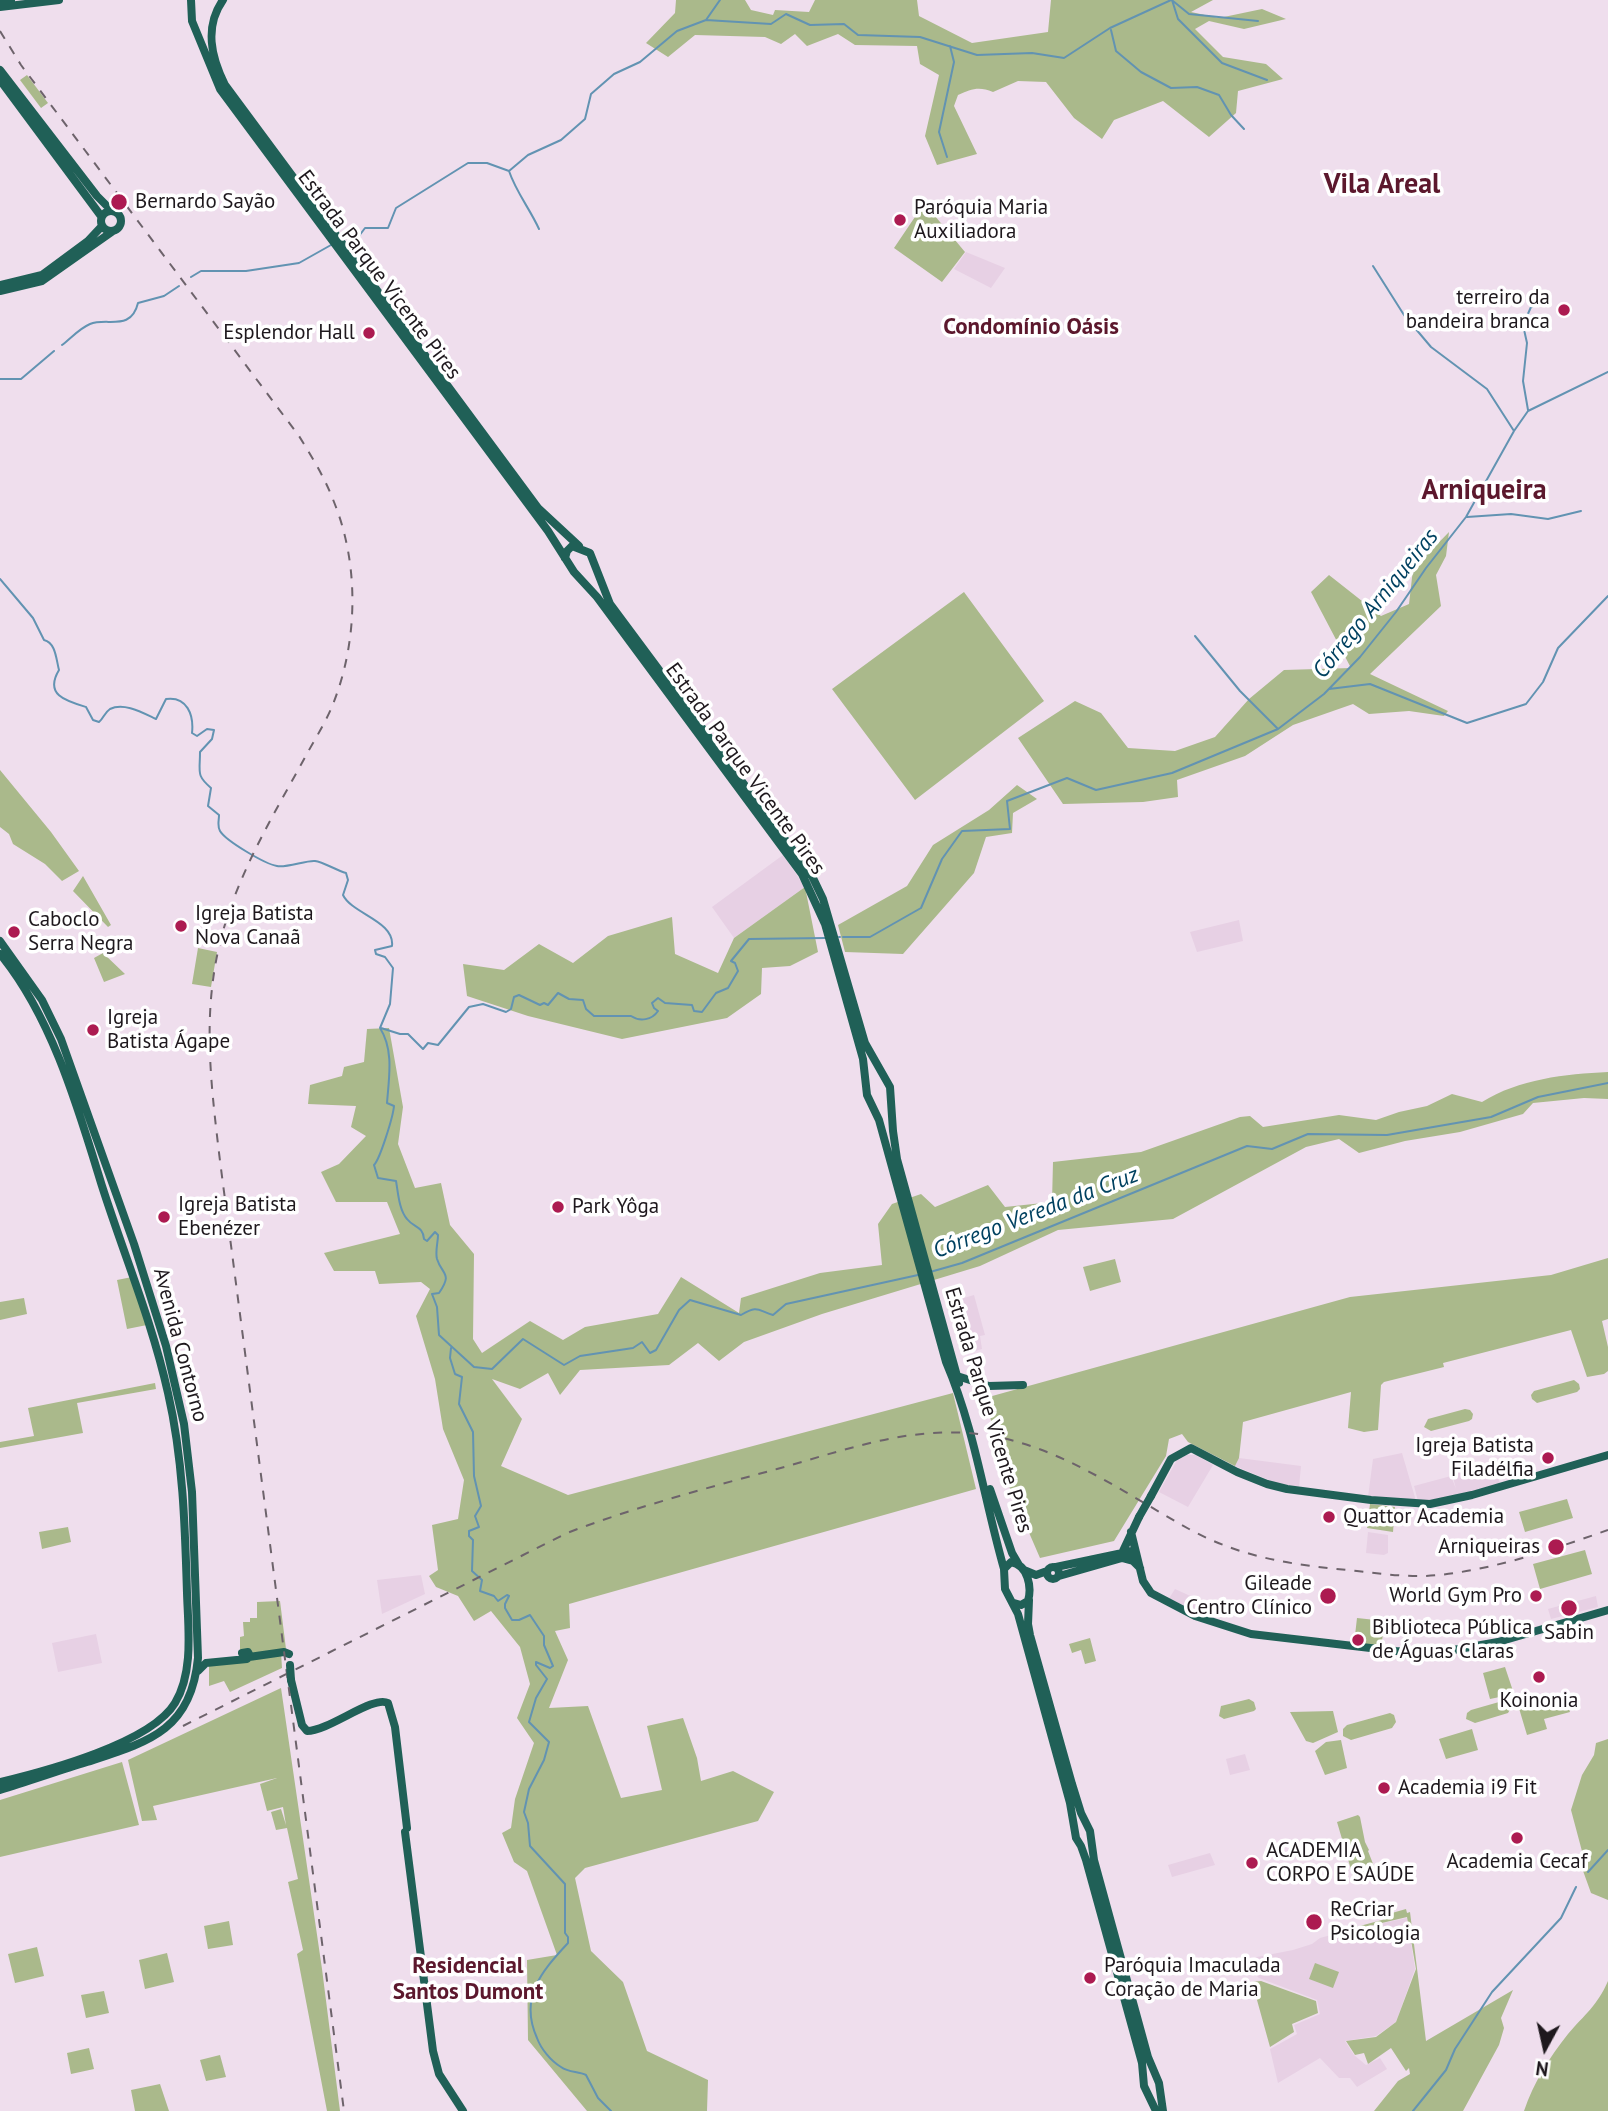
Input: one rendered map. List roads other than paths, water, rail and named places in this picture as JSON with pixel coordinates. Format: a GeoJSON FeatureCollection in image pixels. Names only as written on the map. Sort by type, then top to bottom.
{"type":"FeatureCollection","features":[{"type":"Feature","properties":{"kind":"main road"},"geometry":{"type":"LineString","coordinates":[[0,2],[11,0]]}},
{"type":"Feature","properties":{"kind":"main road"},"geometry":{"type":"LineString","coordinates":[[0,8],[60,0]]}},
{"type":"Feature","properties":{"kind":"main road","name":"Estrada Parque Vicente Pires"},"geometry":{"type":"LineString","coordinates":[[191,0],[190,13],[194,26],[220,89],[287,181],[303,197],[538,508],[581,548]]}},
{"type":"Feature","properties":{"kind":"main road","name":"Estrada Parque Vicente Pires"},"geometry":{"type":"LineString","coordinates":[[223,0],[212,26],[214,56],[225,85],[298,185],[303,197]]}},
{"type":"Feature","properties":{"kind":"main road"},"geometry":{"type":"LineString","coordinates":[[194,26],[203,29],[212,26]]}},
{"type":"Feature","properties":{"kind":"main road"},"geometry":{"type":"LineString","coordinates":[[0,70],[97,196],[116,212],[121,220],[120,225],[113,231],[42,281],[0,291]]}},
{"type":"Feature","properties":{"kind":"main road"},"geometry":{"type":"LineString","coordinates":[[0,80],[101,216],[102,226],[113,231]]}},
{"type":"Feature","properties":{"kind":"main road"},"geometry":{"type":"LineString","coordinates":[[287,181],[295,187],[298,185]]}},
{"type":"Feature","properties":{"kind":"main road"},"geometry":{"type":"LineString","coordinates":[[101,216],[111,210]]}},
{"type":"Feature","properties":{"kind":"main road"},"geometry":{"type":"LineString","coordinates":[[0,285],[42,275],[88,241],[102,226]]}},
{"type":"Feature","properties":{"kind":"main road","name":"Estrada Parque Vicente Pires"},"geometry":{"type":"LineString","coordinates":[[450,394],[565,558]]}},
{"type":"Feature","properties":{"kind":"main road"},"geometry":{"type":"LineString","coordinates":[[569,548],[581,548],[590,553],[595,567],[586,577],[578,576],[565,558],[569,548]]}},
{"type":"Feature","properties":{"kind":"main road","name":"Estrada Parque Vicente Pires"},"geometry":{"type":"LineString","coordinates":[[595,567],[610,604],[738,782],[802,874],[816,899],[858,1041],[866,1084]]}},
{"type":"Feature","properties":{"kind":"main road","name":"Estrada Parque Vicente Pires"},"geometry":{"type":"LineString","coordinates":[[578,576],[803,864],[818,889],[831,921],[865,1043],[884,1077]]}},
{"type":"Feature","properties":{"kind":"main road","name":"Avenida Contorno"},"geometry":{"type":"LineString","coordinates":[[0,941],[47,1007],[70,1062],[126,1255],[156,1345],[171,1406],[182,1482],[187,1653],[183,1684],[176,1701],[154,1725],[117,1745],[46,1772]]}},
{"type":"Feature","properties":{"kind":"main road","name":"Avenida Contorno"},"geometry":{"type":"LineString","coordinates":[[0,954],[36,1008],[94,1145]]}},
{"type":"Feature","properties":{"kind":"main road"},"geometry":{"type":"LineString","coordinates":[[36,1008],[41,1004],[47,1007]]}},
{"type":"Feature","properties":{"kind":"main road"},"geometry":{"type":"LineString","coordinates":[[60,1065],[66,1066],[70,1062]]}},
{"type":"Feature","properties":{"kind":"main road"},"geometry":{"type":"LineString","coordinates":[[873,1076],[884,1077],[890,1087],[891,1101],[884,1107],[872,1106],[866,1084],[873,1076]]}},
{"type":"Feature","properties":{"kind":"main road","name":"Estrada Parque Vicente Pires"},"geometry":{"type":"LineString","coordinates":[[891,1101],[896,1152],[922,1261]]}},
{"type":"Feature","properties":{"kind":"main road","name":"Estrada Parque Vicente Pires"},"geometry":{"type":"LineString","coordinates":[[872,1106],[879,1120],[1004,1532],[1021,1567],[1029,1595]]}},
{"type":"Feature","properties":{"kind":"main road","name":"Avenida Contorno"},"geometry":{"type":"LineString","coordinates":[[0,1790],[11,1782],[130,1748],[161,1731],[181,1712],[192,1692],[196,1675],[198,1658],[192,1492],[184,1424],[166,1346],[137,1252],[97,1155]]}},
{"type":"Feature","properties":{"kind":"main road"},"geometry":{"type":"LineString","coordinates":[[126,1255],[131,1251],[137,1252]]}},
{"type":"Feature","properties":{"kind":"main road","name":"Estrada Parque Vicente Pires"},"geometry":{"type":"LineString","coordinates":[[928,1283],[946,1362],[975,1443],[1004,1569],[1005,1589],[1014,1604]]}},
{"type":"Feature","properties":{"kind":"main road"},"geometry":{"type":"LineString","coordinates":[[156,1345],[160,1348],[166,1346]]}},
{"type":"Feature","properties":{"kind":"main road"},"geometry":{"type":"LineString","coordinates":[[957,1376],[989,1387],[1023,1385]]}},
{"type":"Feature","properties":{"kind":"main road"},"geometry":{"type":"LineString","coordinates":[[1124,1554],[1131,1532],[1171,1459],[1191,1448],[1237,1472],[1287,1489],[1415,1504],[1462,1498],[1608,1455]]}},
{"type":"Feature","properties":{"kind":"main road"},"geometry":{"type":"LineString","coordinates":[[182,1482],[187,1482],[192,1492]]}},
{"type":"Feature","properties":{"kind":"main road"},"geometry":{"type":"LineString","coordinates":[[995,1530],[1006,1557],[1010,1554],[1004,1532]]}},
{"type":"Feature","properties":{"kind":"main road"},"geometry":{"type":"LineString","coordinates":[[1131,1532],[1145,1586],[1154,1596],[1195,1616],[1236,1631],[1270,1637],[1396,1651],[1441,1652],[1467,1649],[1608,1610]]}},
{"type":"Feature","properties":{"kind":"main road"},"geometry":{"type":"LineString","coordinates":[[1124,1554],[1140,1568]]}},
{"type":"Feature","properties":{"kind":"main road"},"geometry":{"type":"LineString","coordinates":[[1004,1569],[1011,1562],[1036,1575],[1048,1575],[1055,1579],[1058,1572],[1065,1567],[1124,1554]]}},
{"type":"Feature","properties":{"kind":"main road"},"geometry":{"type":"LineString","coordinates":[[186,1559],[195,1561]]}},
{"type":"Feature","properties":{"kind":"main road"},"geometry":{"type":"LineString","coordinates":[[1048,1575],[1037,1581],[1021,1605],[1014,1604],[1064,1779],[1076,1838],[1086,1844],[1153,2071],[1159,2083],[1163,2111]]}},
{"type":"Feature","properties":{"kind":"main road"},"geometry":{"type":"LineString","coordinates":[[1029,1595],[1030,1635],[1085,1822],[1090,1831],[1086,1844],[1144,2086],[1156,2111]]}},
{"type":"Feature","properties":{"kind":"main road"},"geometry":{"type":"LineString","coordinates":[[196,1675],[206,1663],[249,1656]]}},
{"type":"Feature","properties":{"kind":"main road"},"geometry":{"type":"LineString","coordinates":[[198,1658],[288,1658],[302,1725],[307,1731],[323,1727],[384,1700],[389,1709],[434,2040],[442,2077],[463,2111]]}},
{"type":"Feature","properties":{"kind":"main road"},"geometry":{"type":"LineString","coordinates":[[176,1701],[181,1705],[181,1712]]}},
{"type":"Feature","properties":{"kind":"main road"},"geometry":{"type":"LineString","coordinates":[[100,1743],[117,1745]]}},
{"type":"Feature","properties":{"kind":"main road"},"geometry":{"type":"LineString","coordinates":[[1074,1826],[1078,1822],[1085,1822]]}},
{"type":"Feature","properties":{"kind":"main road"},"geometry":{"type":"LineString","coordinates":[[1143,2075],[1147,2071],[1153,2071]]}},
{"type":"Feature","properties":{"kind":"main road"},"geometry":{"type":"LineString","coordinates":[[1149,2094],[1155,2096],[1159,2092]]}},
{"type":"Feature","properties":{"kind":"waterway"},"geometry":{"type":"LineString","coordinates":[[345,237],[356,240],[365,228],[388,228],[396,208],[468,163],[487,163],[509,171],[528,155],[561,140],[585,119],[591,94],[614,74],[640,62],[677,31],[706,20],[720,0]]}},
{"type":"Feature","properties":{"kind":"waterway"},"geometry":{"type":"LineString","coordinates":[[706,20],[771,24],[786,14],[810,25],[844,24],[858,35],[920,37],[977,55],[1032,53],[1064,58],[1110,28],[1171,0]]}},
{"type":"Feature","properties":{"kind":"waterway"},"geometry":{"type":"LineString","coordinates":[[1172,0],[1178,19],[1222,63],[1267,80]]}},
{"type":"Feature","properties":{"kind":"waterway"},"geometry":{"type":"LineString","coordinates":[[1173,1],[1189,14],[1258,21]]}},
{"type":"Feature","properties":{"kind":"waterway"},"geometry":{"type":"LineString","coordinates":[[1111,30],[1116,51],[1141,72],[1171,88],[1197,87],[1219,95],[1231,115],[1244,129]]}},
{"type":"Feature","properties":{"kind":"waterway"},"geometry":{"type":"LineString","coordinates":[[947,157],[939,132],[954,62],[950,46]]}},
{"type":"Feature","properties":{"kind":"waterway"},"geometry":{"type":"LineString","coordinates":[[509,171],[539,229]]}},
{"type":"Feature","properties":{"kind":"waterway"},"geometry":{"type":"LineString","coordinates":[[191,277],[201,271],[246,271],[299,263],[331,245]]}},
{"type":"Feature","properties":{"kind":"waterway"},"geometry":{"type":"LineString","coordinates":[[1373,266],[1404,315],[1431,347],[1487,389],[1514,431]]}},
{"type":"Feature","properties":{"kind":"waterway"},"geometry":{"type":"LineString","coordinates":[[62,345],[86,326],[130,318],[138,303],[164,296],[179,286]]}},
{"type":"Feature","properties":{"kind":"waterway"},"geometry":{"type":"LineString","coordinates":[[1528,410],[1523,381],[1527,343],[1523,325],[1531,307],[1547,299]]}},
{"type":"Feature","properties":{"kind":"waterway"},"geometry":{"type":"LineString","coordinates":[[0,379],[21,379],[54,351]]}},
{"type":"Feature","properties":{"kind":"waterway","name":"Córrego Arniqueiras"},"geometry":{"type":"LineString","coordinates":[[843,937],[870,937],[921,908],[942,859],[962,831],[1010,829],[1007,801],[1067,778],[1096,790],[1172,773],[1278,729],[1324,694],[1360,657],[1396,612],[1466,517],[1528,411],[1608,372]]}},
{"type":"Feature","properties":{"kind":"waterway"},"geometry":{"type":"LineString","coordinates":[[1467,517],[1511,514],[1548,519],[1581,511]]}},
{"type":"Feature","properties":{"kind":"waterway"},"geometry":{"type":"LineString","coordinates":[[0,579],[33,618],[44,640],[51,644],[59,670],[54,685],[59,696],[86,707],[93,720],[99,722],[115,707],[133,709],[156,719],[166,699],[184,704],[192,720],[192,733],[197,736],[207,729],[214,730],[212,739],[200,752],[200,773],[211,788],[208,806],[219,815],[220,831],[246,852],[271,864],[281,866],[315,861],[346,873],[348,880],[343,895],[348,902],[387,930],[392,946],[375,950],[376,954],[385,957],[393,968],[390,1004],[380,1028],[389,1055],[387,1103],[394,1106],[380,1155],[374,1165],[378,1178],[396,1181],[402,1211],[410,1222],[420,1229],[424,1239],[427,1241],[435,1232],[438,1235],[436,1256],[446,1278],[439,1293],[432,1294],[437,1307],[439,1335],[474,1367],[492,1369],[523,1339],[564,1365],[580,1356],[633,1348],[642,1342],[650,1353],[656,1350],[679,1310],[690,1300],[741,1315],[754,1309],[773,1315],[786,1304],[918,1275]]}},
{"type":"Feature","properties":{"kind":"waterway"},"geometry":{"type":"LineString","coordinates":[[1329,689],[1370,684],[1467,723],[1526,704],[1543,682],[1558,648],[1608,596]]}},
{"type":"Feature","properties":{"kind":"waterway"},"geometry":{"type":"LineString","coordinates":[[1195,636],[1240,691],[1277,728]]}},
{"type":"Feature","properties":{"kind":"waterway","name":"Córrego Arniqueiras"},"geometry":{"type":"LineString","coordinates":[[381,1028],[408,1034],[423,1049],[428,1043],[438,1045],[469,1007],[483,1004],[506,1012],[511,1009],[514,997],[519,995],[540,1005],[548,1005],[558,993],[569,999],[583,1000],[586,1009],[594,1016],[631,1016],[646,1019],[658,1011],[652,1003],[658,998],[665,1003],[692,1005],[694,1011],[702,1012],[716,993],[728,988],[738,971],[735,963],[731,961],[749,939],[825,938]]}},
{"type":"Feature","properties":{"kind":"waterway","name":"Córrego Vereda da Cruz"},"geometry":{"type":"LineString","coordinates":[[930,1272],[962,1263],[1247,1146],[1272,1149],[1308,1134],[1387,1135],[1491,1117],[1538,1097],[1608,1083]]}},
{"type":"Feature","properties":{"kind":"waterway"},"geometry":{"type":"LineString","coordinates":[[451,1348],[450,1358],[455,1374],[462,1377],[459,1404],[473,1432],[474,1476],[481,1506],[475,1516],[479,1527],[469,1531],[473,1540],[472,1571],[482,1580],[480,1591],[494,1596],[498,1601],[509,1596],[505,1608],[512,1620],[530,1615],[544,1636],[544,1645],[553,1666],[550,1668],[536,1662],[547,1679],[536,1698],[529,1722],[549,1742],[544,1760],[529,1789],[524,1812],[530,1846],[565,1884],[565,1933],[568,1943],[549,1964],[536,1986],[530,2010],[532,2024],[539,2042],[550,2058],[564,2069],[586,2075],[598,2098],[611,2111]]}},
{"type":"Feature","properties":{"kind":"waterway"},"geometry":{"type":"LineString","coordinates":[[1588,1872],[1608,1850]]}},
{"type":"Feature","properties":{"kind":"waterway"},"geometry":{"type":"LineString","coordinates":[[1413,2111],[1446,2070],[1455,2049],[1492,1992],[1561,1918],[1576,1887]]}},
{"type":"Feature","properties":{"kind":"railway"},"geometry":{"type":"LineString","coordinates":[[0,31],[21,65],[299,436],[330,493],[348,552],[352,579],[351,632],[340,684],[328,716],[261,838],[234,897],[219,949],[210,1009],[211,1069],[220,1161],[344,2111]]}},
{"type":"Feature","properties":{"kind":"railway"},"geometry":{"type":"LineString","coordinates":[[183,1726],[567,1533],[698,1491],[854,1447],[906,1436],[932,1433],[986,1435],[1040,1449],[1091,1473],[1209,1539],[1250,1554],[1312,1566],[1398,1575],[1439,1575],[1503,1563],[1608,1530]]}},
{"type":"Feature","properties":{"kind":"place","name":"Bernardo Sayão"},"geometry":{"type":"Point","coordinates":[119,202]}},
{"type":"Feature","properties":{"kind":"place","name":"Paróquia Maria Auxiliadora"},"geometry":{"type":"Point","coordinates":[900,220]}},
{"type":"Feature","properties":{"kind":"place","name":"terreiro da bandeira branca"},"geometry":{"type":"Point","coordinates":[1564,310]}},
{"type":"Feature","properties":{"kind":"place","name":"Esplendor Hall"},"geometry":{"type":"Point","coordinates":[369,333]}},
{"type":"Feature","properties":{"kind":"place","name":"Igreja Batista Nova Canaã"},"geometry":{"type":"Point","coordinates":[181,926]}},
{"type":"Feature","properties":{"kind":"place","name":"Caboclo Serra Negra"},"geometry":{"type":"Point","coordinates":[14,932]}},
{"type":"Feature","properties":{"kind":"place","name":"Igreja Batista Ágape"},"geometry":{"type":"Point","coordinates":[93,1030]}},
{"type":"Feature","properties":{"kind":"place","name":"Park Yôga"},"geometry":{"type":"Point","coordinates":[558,1207]}},
{"type":"Feature","properties":{"kind":"place","name":"Igreja Batista Ebenézer"},"geometry":{"type":"Point","coordinates":[164,1217]}},
{"type":"Feature","properties":{"kind":"place","name":"Igreja Batista Filadélfia"},"geometry":{"type":"Point","coordinates":[1548,1458]}},
{"type":"Feature","properties":{"kind":"place","name":"Quattor Academia"},"geometry":{"type":"Point","coordinates":[1329,1517]}},
{"type":"Feature","properties":{"kind":"place","name":"Arniqueiras"},"geometry":{"type":"Point","coordinates":[1556,1547]}},
{"type":"Feature","properties":{"kind":"place","name":"Gileade Centro Clínico"},"geometry":{"type":"Point","coordinates":[1328,1596]}},
{"type":"Feature","properties":{"kind":"place","name":"World Gym Pro"},"geometry":{"type":"Point","coordinates":[1536,1596]}},
{"type":"Feature","properties":{"kind":"place","name":"Sabin"},"geometry":{"type":"Point","coordinates":[1569,1608]}},
{"type":"Feature","properties":{"kind":"place","name":"Biblioteca Pública de Águas Claras"},"geometry":{"type":"Point","coordinates":[1358,1640]}},
{"type":"Feature","properties":{"kind":"place","name":"Koinonia"},"geometry":{"type":"Point","coordinates":[1539,1677]}},
{"type":"Feature","properties":{"kind":"place","name":"Academia i9 Fit"},"geometry":{"type":"Point","coordinates":[1384,1788]}},
{"type":"Feature","properties":{"kind":"place","name":"Academia Cecaf"},"geometry":{"type":"Point","coordinates":[1517,1838]}},
{"type":"Feature","properties":{"kind":"place","name":"ACADEMIA CORPO E SAÚDE"},"geometry":{"type":"Point","coordinates":[1252,1863]}},
{"type":"Feature","properties":{"kind":"place","name":"ReCriar Psicologia"},"geometry":{"type":"Point","coordinates":[1314,1922]}},
{"type":"Feature","properties":{"kind":"place","name":"Paróquia Imaculada Coração de Maria"},"geometry":{"type":"Point","coordinates":[1090,1978]}},
{"type":"Feature","properties":{"kind":"district","name":"Vila Areal"},"geometry":{"type":"Point","coordinates":[1382,185]}},
{"type":"Feature","properties":{"kind":"district","name":"Condomínio Oásis"},"geometry":{"type":"Point","coordinates":[1031,327]}},
{"type":"Feature","properties":{"kind":"district","name":"Arniqueira"},"geometry":{"type":"Point","coordinates":[1484,491]}},
{"type":"Feature","properties":{"kind":"district","name":"Residencial Santos Dumont"},"geometry":{"type":"Point","coordinates":[468,1979]}}]}
